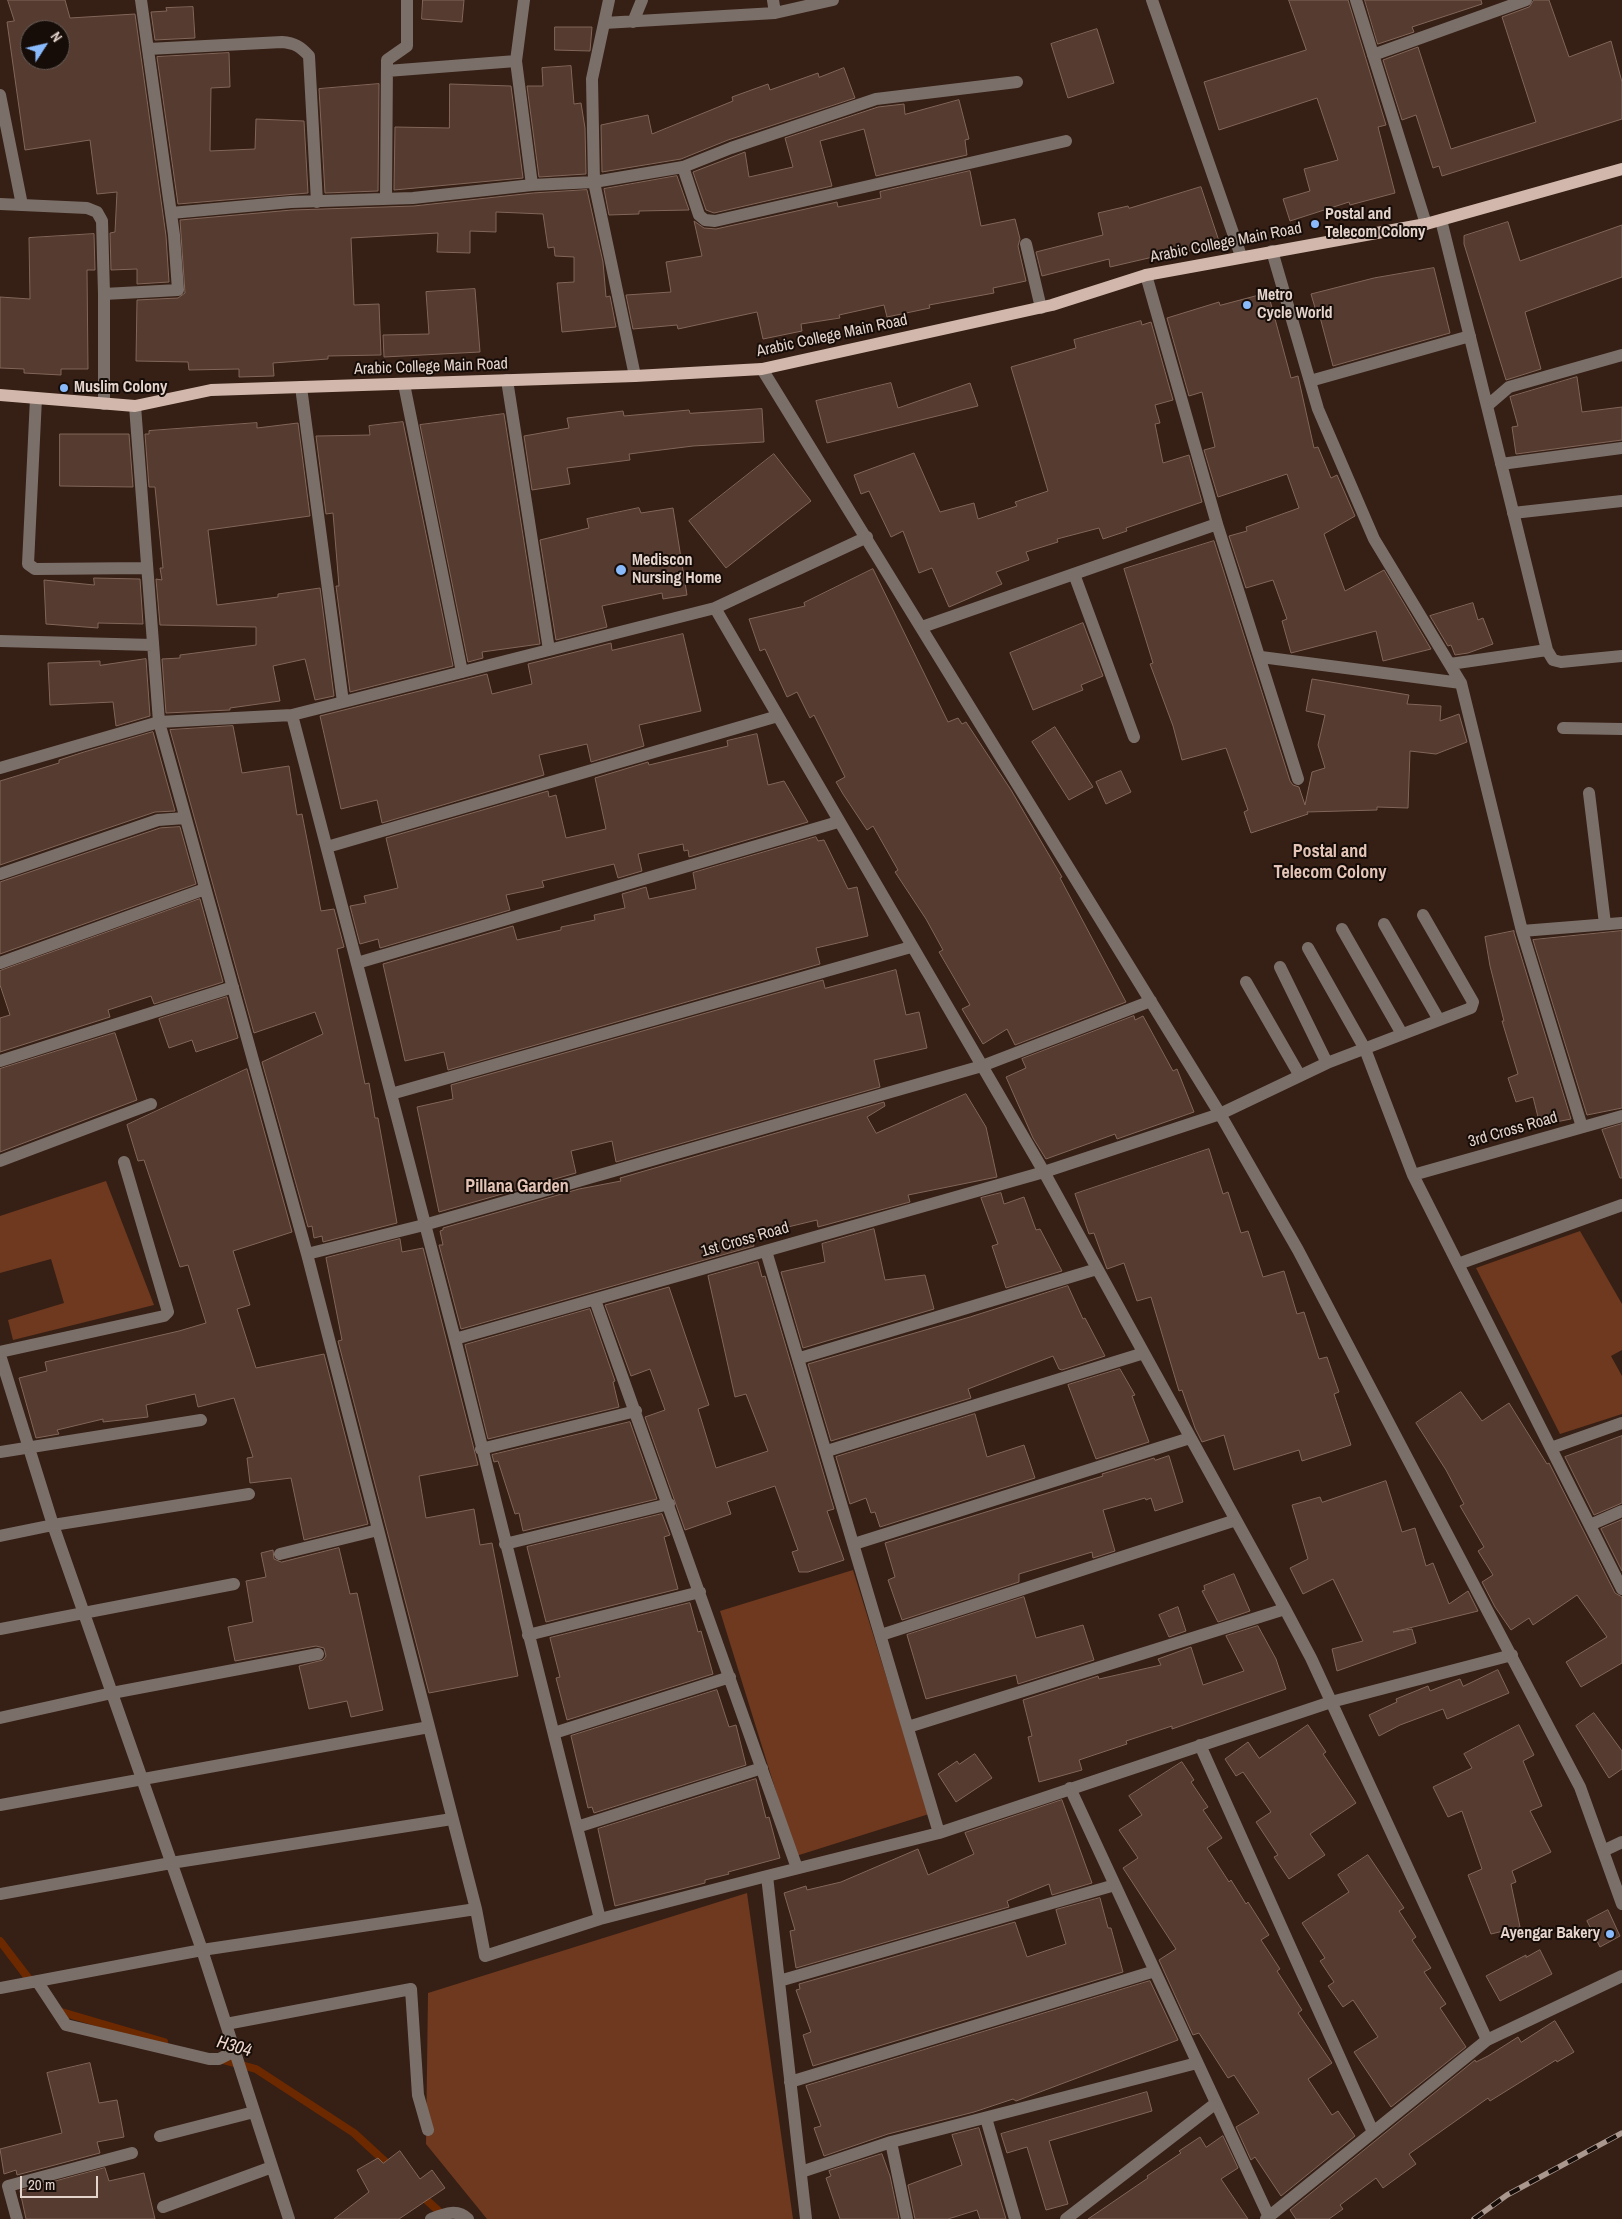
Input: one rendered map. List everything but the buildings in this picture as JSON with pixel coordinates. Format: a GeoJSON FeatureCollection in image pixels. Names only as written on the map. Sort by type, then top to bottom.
{"type":"FeatureCollection","features":[{"type":"Feature","properties":{"kind":"main road","name":"Arabic College Main Road"},"geometry":{"type":"LineString","coordinates":[[0,395],[135,406],[211,390],[636,376],[762,369],[1041,308],[1146,275],[1241,256],[1426,224],[1622,169]]}},
{"type":"Feature","properties":{"kind":"street"},"geometry":{"type":"LineString","coordinates":[[104,294],[178,290],[172,213],[141,0]]}},
{"type":"Feature","properties":{"kind":"street"},"geometry":{"type":"LineString","coordinates":[[386,199],[387,60],[406,46],[407,0]]}},
{"type":"Feature","properties":{"kind":"street"},"geometry":{"type":"LineString","coordinates":[[524,0],[516,61],[532,185]]}},
{"type":"Feature","properties":{"kind":"street"},"geometry":{"type":"LineString","coordinates":[[609,0],[592,79],[594,182],[636,376]]}},
{"type":"Feature","properties":{"kind":"street"},"geometry":{"type":"LineString","coordinates":[[633,22],[642,0]]}},
{"type":"Feature","properties":{"kind":"street"},"geometry":{"type":"LineString","coordinates":[[773,0],[775,13]]}},
{"type":"Feature","properties":{"kind":"street"},"geometry":{"type":"LineString","coordinates":[[604,23],[775,13],[833,0]]}},
{"type":"Feature","properties":{"kind":"street"},"geometry":{"type":"LineString","coordinates":[[1152,0],[1241,256]]}},
{"type":"Feature","properties":{"kind":"street"},"geometry":{"type":"LineString","coordinates":[[1356,0],[1426,224]]}},
{"type":"Feature","properties":{"kind":"street"},"geometry":{"type":"LineString","coordinates":[[1373,55],[1526,0]]}},
{"type":"Feature","properties":{"kind":"street"},"geometry":{"type":"LineString","coordinates":[[148,49],[282,42],[293,43],[301,47],[309,56],[317,202]]}},
{"type":"Feature","properties":{"kind":"street"},"geometry":{"type":"LineString","coordinates":[[387,71],[516,61]]}},
{"type":"Feature","properties":{"kind":"street"},"geometry":{"type":"LineString","coordinates":[[172,213],[317,202],[386,199],[532,185],[594,182],[683,167],[731,148],[876,99],[1017,82]]}},
{"type":"Feature","properties":{"kind":"street"},"geometry":{"type":"LineString","coordinates":[[0,96],[22,205]]}},
{"type":"Feature","properties":{"kind":"street"},"geometry":{"type":"LineString","coordinates":[[683,167],[699,215],[705,220],[715,221],[1066,141]]}},
{"type":"Feature","properties":{"kind":"street"},"geometry":{"type":"LineString","coordinates":[[0,204],[87,208],[97,212],[102,221],[104,404]]}},
{"type":"Feature","properties":{"kind":"street"},"geometry":{"type":"LineString","coordinates":[[1441,220],[1547,650],[1553,660],[1561,662],[1622,656]]}},
{"type":"Feature","properties":{"kind":"street"},"geometry":{"type":"LineString","coordinates":[[1026,244],[1041,308]]}},
{"type":"Feature","properties":{"kind":"street"},"geometry":{"type":"LineString","coordinates":[[1272,251],[1318,409],[1374,539],[1461,683],[1522,931],[1582,1127]]}},
{"type":"Feature","properties":{"kind":"street"},"geometry":{"type":"LineString","coordinates":[[1146,275],[1217,524],[1298,779]]}},
{"type":"Feature","properties":{"kind":"street"},"geometry":{"type":"LineString","coordinates":[[1310,381],[1470,336]]}},
{"type":"Feature","properties":{"kind":"street"},"geometry":{"type":"LineString","coordinates":[[1487,406],[1510,387],[1622,355]]}},
{"type":"Feature","properties":{"kind":"street"},"geometry":{"type":"LineString","coordinates":[[762,369],[1220,1114],[1298,1250],[1580,1787],[1622,1904]]}},
{"type":"Feature","properties":{"kind":"street"},"geometry":{"type":"LineString","coordinates":[[507,380],[549,650]]}},
{"type":"Feature","properties":{"kind":"street"},"geometry":{"type":"LineString","coordinates":[[404,384],[462,672]]}},
{"type":"Feature","properties":{"kind":"street"},"geometry":{"type":"LineString","coordinates":[[301,387],[343,702]]}},
{"type":"Feature","properties":{"kind":"street"},"geometry":{"type":"LineString","coordinates":[[36,398],[28,564],[35,569],[147,568]]}},
{"type":"Feature","properties":{"kind":"street"},"geometry":{"type":"LineString","coordinates":[[135,406],[159,722],[307,1254],[476,1909],[485,1956],[600,1918],[939,1833],[1331,1702],[1512,1655]]}},
{"type":"Feature","properties":{"kind":"street"},"geometry":{"type":"LineString","coordinates":[[1501,464],[1622,448]]}},
{"type":"Feature","properties":{"kind":"street"},"geometry":{"type":"LineString","coordinates":[[1513,513],[1622,501]]}},
{"type":"Feature","properties":{"kind":"street"},"geometry":{"type":"LineString","coordinates":[[922,627],[1217,524]]}},
{"type":"Feature","properties":{"kind":"street"},"geometry":{"type":"LineString","coordinates":[[0,768],[159,722],[292,715],[715,608],[867,538]]}},
{"type":"Feature","properties":{"kind":"street"},"geometry":{"type":"LineString","coordinates":[[1074,574],[1134,737]]}},
{"type":"Feature","properties":{"kind":"street"},"geometry":{"type":"LineString","coordinates":[[715,608],[838,822],[1044,1172],[1285,1609],[1331,1702],[1488,2040]]}},
{"type":"Feature","properties":{"kind":"street"},"geometry":{"type":"LineString","coordinates":[[0,641],[153,645]]}},
{"type":"Feature","properties":{"kind":"street"},"geometry":{"type":"LineString","coordinates":[[1450,664],[1547,650]]}},
{"type":"Feature","properties":{"kind":"street"},"geometry":{"type":"LineString","coordinates":[[1260,657],[1461,683]]}},
{"type":"Feature","properties":{"kind":"street"},"geometry":{"type":"LineString","coordinates":[[292,715],[455,1339],[481,1449],[600,1918]]}},
{"type":"Feature","properties":{"kind":"street"},"geometry":{"type":"LineString","coordinates":[[326,847],[778,716]]}},
{"type":"Feature","properties":{"kind":"street"},"geometry":{"type":"LineString","coordinates":[[1563,728],[1622,729]]}},
{"type":"Feature","properties":{"kind":"street"},"geometry":{"type":"LineString","coordinates":[[1589,793],[1605,924]]}},
{"type":"Feature","properties":{"kind":"street"},"geometry":{"type":"LineString","coordinates":[[0,874],[158,820],[185,818]]}},
{"type":"Feature","properties":{"kind":"street"},"geometry":{"type":"LineString","coordinates":[[357,964],[838,822]]}},
{"type":"Feature","properties":{"kind":"street"},"geometry":{"type":"LineString","coordinates":[[0,963],[205,889]]}},
{"type":"Feature","properties":{"kind":"street","name":"1st Cross Road"},"geometry":{"type":"LineString","coordinates":[[455,1339],[1044,1172],[1220,1114],[1327,1063],[1471,1008],[1473,1002],[1423,915]]}},
{"type":"Feature","properties":{"kind":"street"},"geometry":{"type":"LineString","coordinates":[[1522,931],[1622,923]]}},
{"type":"Feature","properties":{"kind":"street"},"geometry":{"type":"LineString","coordinates":[[1384,924],[1439,1020]]}},
{"type":"Feature","properties":{"kind":"street"},"geometry":{"type":"LineString","coordinates":[[1342,929],[1402,1034]]}},
{"type":"Feature","properties":{"kind":"street"},"geometry":{"type":"LineString","coordinates":[[391,1094],[912,946]]}},
{"type":"Feature","properties":{"kind":"street"},"geometry":{"type":"LineString","coordinates":[[1308,948],[1365,1048],[1413,1175],[1622,1589]]}},
{"type":"Feature","properties":{"kind":"street"},"geometry":{"type":"LineString","coordinates":[[1280,967],[1327,1063]]}},
{"type":"Feature","properties":{"kind":"street"},"geometry":{"type":"LineString","coordinates":[[1246,982],[1300,1076]]}},
{"type":"Feature","properties":{"kind":"street"},"geometry":{"type":"LineString","coordinates":[[0,1061],[232,987]]}},
{"type":"Feature","properties":{"kind":"street"},"geometry":{"type":"LineString","coordinates":[[307,1254],[424,1225],[982,1066],[1151,1001]]}},
{"type":"Feature","properties":{"kind":"street"},"geometry":{"type":"LineString","coordinates":[[0,1161],[151,1104]]}},
{"type":"Feature","properties":{"kind":"street","name":"3rd Cross Road"},"geometry":{"type":"LineString","coordinates":[[1413,1175],[1622,1116]]}},
{"type":"Feature","properties":{"kind":"street"},"geometry":{"type":"LineString","coordinates":[[124,1162],[168,1312],[164,1316],[0,1353],[53,1525],[202,1950],[289,2219]]}},
{"type":"Feature","properties":{"kind":"street"},"geometry":{"type":"LineString","coordinates":[[1458,1264],[1620,1209]]}},
{"type":"Feature","properties":{"kind":"street"},"geometry":{"type":"LineString","coordinates":[[766,1251],[800,1358],[939,1833]]}},
{"type":"Feature","properties":{"kind":"street"},"geometry":{"type":"LineString","coordinates":[[800,1358],[1098,1269]]}},
{"type":"Feature","properties":{"kind":"street"},"geometry":{"type":"LineString","coordinates":[[595,1300],[797,1868]]}},
{"type":"Feature","properties":{"kind":"street"},"geometry":{"type":"LineString","coordinates":[[827,1451],[1144,1353]]}},
{"type":"Feature","properties":{"kind":"street"},"geometry":{"type":"LineString","coordinates":[[481,1449],[636,1411]]}},
{"type":"Feature","properties":{"kind":"street"},"geometry":{"type":"LineString","coordinates":[[0,1452],[28,1446],[201,1420]]}},
{"type":"Feature","properties":{"kind":"street"},"geometry":{"type":"LineString","coordinates":[[1551,1448],[1622,1423]]}},
{"type":"Feature","properties":{"kind":"street"},"geometry":{"type":"LineString","coordinates":[[854,1544],[1190,1438]]}},
{"type":"Feature","properties":{"kind":"street"},"geometry":{"type":"LineString","coordinates":[[0,1536],[53,1525],[249,1494]]}},
{"type":"Feature","properties":{"kind":"street"},"geometry":{"type":"LineString","coordinates":[[506,1544],[669,1504]]}},
{"type":"Feature","properties":{"kind":"street"},"geometry":{"type":"LineString","coordinates":[[1590,1525],[1622,1511]]}},
{"type":"Feature","properties":{"kind":"street"},"geometry":{"type":"LineString","coordinates":[[881,1635],[1236,1520]]}},
{"type":"Feature","properties":{"kind":"street"},"geometry":{"type":"LineString","coordinates":[[280,1554],[378,1530]]}},
{"type":"Feature","properties":{"kind":"street"},"geometry":{"type":"LineString","coordinates":[[0,1628],[234,1584]]}},
{"type":"Feature","properties":{"kind":"street"},"geometry":{"type":"LineString","coordinates":[[528,1635],[700,1592]]}},
{"type":"Feature","properties":{"kind":"street"},"geometry":{"type":"LineString","coordinates":[[908,1726],[1285,1609]]}},
{"type":"Feature","properties":{"kind":"street"},"geometry":{"type":"LineString","coordinates":[[0,1718],[112,1693],[318,1654]]}},
{"type":"Feature","properties":{"kind":"street"},"geometry":{"type":"LineString","coordinates":[[554,1734],[730,1677]]}},
{"type":"Feature","properties":{"kind":"street"},"geometry":{"type":"LineString","coordinates":[[0,1805],[429,1727]]}},
{"type":"Feature","properties":{"kind":"street"},"geometry":{"type":"LineString","coordinates":[[1200,1745],[1373,2132]]}},
{"type":"Feature","properties":{"kind":"street"},"geometry":{"type":"LineString","coordinates":[[577,1827],[762,1768]]}},
{"type":"Feature","properties":{"kind":"street"},"geometry":{"type":"LineString","coordinates":[[1070,1788],[1268,2218],[1488,2040],[1622,1976]]}},
{"type":"Feature","properties":{"kind":"street"},"geometry":{"type":"LineString","coordinates":[[0,1894],[171,1863],[452,1819]]}},
{"type":"Feature","properties":{"kind":"street"},"geometry":{"type":"LineString","coordinates":[[1603,1851],[1622,1842]]}},
{"type":"Feature","properties":{"kind":"street"},"geometry":{"type":"LineString","coordinates":[[767,1876],[806,2219]]}},
{"type":"Feature","properties":{"kind":"street"},"geometry":{"type":"LineString","coordinates":[[779,1981],[1116,1885]]}},
{"type":"Feature","properties":{"kind":"street"},"geometry":{"type":"LineString","coordinates":[[0,1988],[202,1950],[476,1909]]}},
{"type":"Feature","properties":{"kind":"street"},"geometry":{"type":"LineString","coordinates":[[790,2082],[1155,1971]]}},
{"type":"Feature","properties":{"kind":"street"},"geometry":{"type":"LineString","coordinates":[[41,1980],[66,2025],[209,2059],[219,2059],[235,2051]]}},
{"type":"Feature","properties":{"kind":"street"},"geometry":{"type":"LineString","coordinates":[[226,2024],[411,1989],[418,2095],[428,2130]]}},
{"type":"Feature","properties":{"kind":"street"},"geometry":{"type":"LineString","coordinates":[[801,2172],[891,2142],[1197,2063]]}},
{"type":"Feature","properties":{"kind":"street"},"geometry":{"type":"LineString","coordinates":[[1066,2219],[1216,2103]]}},
{"type":"Feature","properties":{"kind":"street"},"geometry":{"type":"LineString","coordinates":[[160,2136],[254,2112]]}},
{"type":"Feature","properties":{"kind":"street"},"geometry":{"type":"LineString","coordinates":[[986,2118],[1015,2219]]}},
{"type":"Feature","properties":{"kind":"street"},"geometry":{"type":"LineString","coordinates":[[891,2142],[907,2219]]}},
{"type":"Feature","properties":{"kind":"street"},"geometry":{"type":"LineString","coordinates":[[17,2219],[8,2186],[132,2153]]}},
{"type":"Feature","properties":{"kind":"street"},"geometry":{"type":"LineString","coordinates":[[163,2207],[272,2167]]}},
{"type":"Feature","properties":{"kind":"street"},"geometry":{"type":"LineString","coordinates":[[431,2219],[448,2212],[463,2214],[468,2219]]}},
{"type":"Feature","properties":{"kind":"shaded area"},"geometry":{"type":"Polygon","coordinates":[[[106,1181],[154,1305],[13,1340],[8,1320],[64,1303],[51,1259],[0,1273],[0,1216],[106,1181]]]}},
{"type":"Feature","properties":{"kind":"shaded area"},"geometry":{"type":"Polygon","coordinates":[[[1580,1231],[1622,1304],[1622,1350],[1611,1356],[1622,1376],[1622,1414],[1560,1434],[1476,1268],[1580,1231]]]}},
{"type":"Feature","properties":{"kind":"shaded area"},"geometry":{"type":"Polygon","coordinates":[[[853,1570],[929,1814],[796,1856],[720,1611],[853,1570]]]}},
{"type":"Feature","properties":{"kind":"shaded area"},"geometry":{"type":"Polygon","coordinates":[[[747,1893],[793,2219],[487,2219],[426,2144],[428,1993],[747,1893]]]}},
{"type":"Feature","properties":{"kind":"waterway","name":"H304"},"geometry":{"type":"LineString","coordinates":[[0,1941],[32,1983]]}},
{"type":"Feature","properties":{"kind":"waterway","name":"H304"},"geometry":{"type":"LineString","coordinates":[[58,2011],[164,2042]]}},
{"type":"Feature","properties":{"kind":"waterway","name":"H304"},"geometry":{"type":"LineString","coordinates":[[219,2059],[256,2069],[354,2133],[391,2167]]}},
{"type":"Feature","properties":{"kind":"waterway","name":"H304"},"geometry":{"type":"LineString","coordinates":[[420,2194],[444,2216]]}},
{"type":"Feature","properties":{"kind":"railway"},"geometry":{"type":"LineString","coordinates":[[1474,2219],[1507,2195],[1622,2133]]}},
{"type":"Feature","properties":{"kind":"place","name":"Postal and Telecom Colony"},"geometry":{"type":"Point","coordinates":[1315,224]}},
{"type":"Feature","properties":{"kind":"place","name":"Metro Cycle World"},"geometry":{"type":"Point","coordinates":[1247,305]}},
{"type":"Feature","properties":{"kind":"place","name":"Muslim Colony"},"geometry":{"type":"Point","coordinates":[64,388]}},
{"type":"Feature","properties":{"kind":"place","name":"Mediscon Nursing Home"},"geometry":{"type":"Point","coordinates":[621,570]}},
{"type":"Feature","properties":{"kind":"place","name":"Ayengar Bakery"},"geometry":{"type":"Point","coordinates":[1610,1934]}},
{"type":"Feature","properties":{"kind":"district","name":"Postal and Telecom Colony"},"geometry":{"type":"Point","coordinates":[1330,862]}},
{"type":"Feature","properties":{"kind":"district","name":"Pillana Garden"},"geometry":{"type":"Point","coordinates":[517,1187]}}]}
